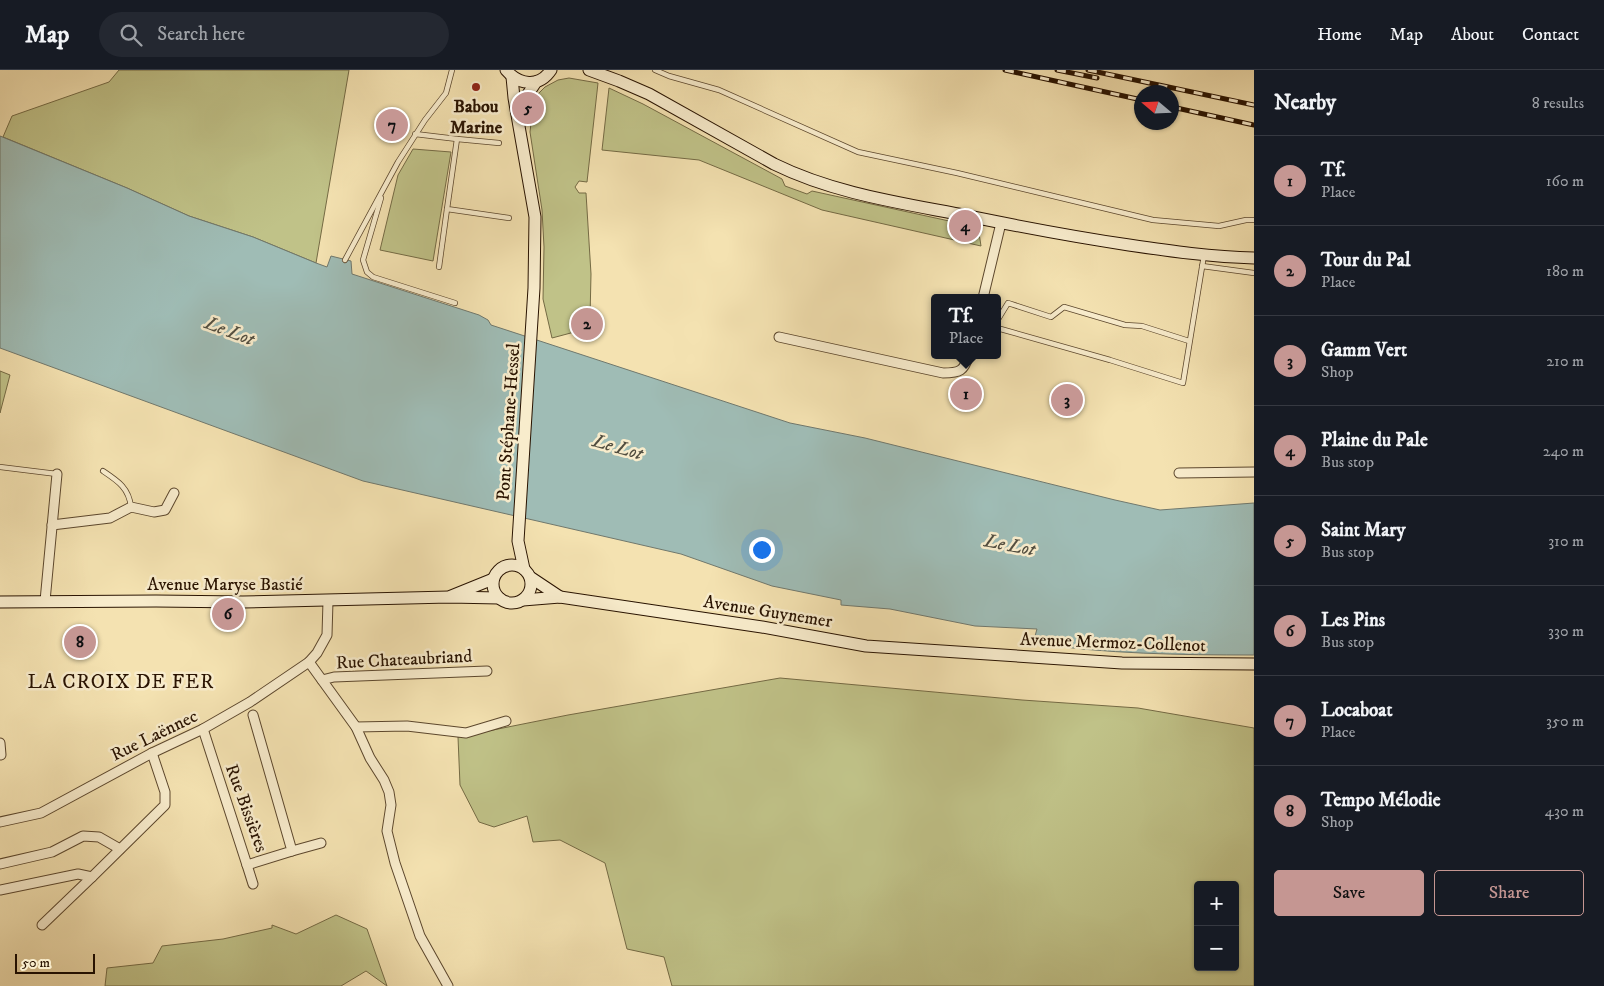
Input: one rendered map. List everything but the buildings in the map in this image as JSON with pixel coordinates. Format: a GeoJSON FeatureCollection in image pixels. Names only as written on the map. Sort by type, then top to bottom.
{"type":"FeatureCollection","features":[{"type":"Feature","properties":{"kind":"street"},"geometry":{"type":"LineString","coordinates":[[509,73],[519,81],[527,83],[542,79],[553,70]]}},
{"type":"Feature","properties":{"kind":"street"},"geometry":{"type":"LineString","coordinates":[[589,70],[633,86],[774,164],[818,183],[858,194],[1001,223],[1203,260],[1254,258]]}},
{"type":"Feature","properties":{"kind":"street","name":"Pont Stéphane-Hessel"},"geometry":{"type":"LineString","coordinates":[[509,73],[535,217],[533,306],[516,554]]}},
{"type":"Feature","properties":{"kind":"street"},"geometry":{"type":"LineString","coordinates":[[518,118],[524,100],[536,82]]}},
{"type":"Feature","properties":{"kind":"street"},"geometry":{"type":"LineString","coordinates":[[985,294],[1001,223]]}},
{"type":"Feature","properties":{"kind":"street"},"geometry":{"type":"LineString","coordinates":[[779,337],[943,373],[960,371],[965,368],[968,359]]}},
{"type":"Feature","properties":{"kind":"street"},"geometry":{"type":"LineString","coordinates":[[1179,473],[1254,472]]}},
{"type":"Feature","properties":{"kind":"street"},"geometry":{"type":"LineString","coordinates":[[45,601],[56,474]]}},
{"type":"Feature","properties":{"kind":"street"},"geometry":{"type":"LineString","coordinates":[[52,525],[110,518],[131,507],[154,512],[165,510],[174,493]]}},
{"type":"Feature","properties":{"kind":"street"},"geometry":{"type":"LineString","coordinates":[[516,554],[531,583],[530,590],[523,600],[508,603],[499,598],[493,589],[493,578],[500,568],[506,565],[516,554]]}},
{"type":"Feature","properties":{"kind":"street"},"geometry":{"type":"LineString","coordinates":[[506,565],[519,566],[527,573]]}},
{"type":"Feature","properties":{"kind":"street","name":"Avenue Guynemer"},"geometry":{"type":"LineString","coordinates":[[527,573],[560,597]]}},
{"type":"Feature","properties":{"kind":"street","name":"Avenue Maryse Bastié"},"geometry":{"type":"LineString","coordinates":[[449,597],[493,578]]}},
{"type":"Feature","properties":{"kind":"street","name":"Avenue Maryse Bastié"},"geometry":{"type":"LineString","coordinates":[[0,602],[243,602],[449,597],[499,598]]}},
{"type":"Feature","properties":{"kind":"street","name":"Avenue Guynemer"},"geometry":{"type":"LineString","coordinates":[[523,600],[560,597],[762,627],[866,646],[971,653]]}},
{"type":"Feature","properties":{"kind":"street","name":"Rue Laënnec"},"geometry":{"type":"LineString","coordinates":[[0,822],[40,813],[152,753],[203,730],[250,702],[309,662],[317,653],[327,635],[328,601]]}},
{"type":"Feature","properties":{"kind":"street","name":"Avenue Mermoz-Collenot"},"geometry":{"type":"LineString","coordinates":[[971,653],[1122,663],[1254,664]]}},
{"type":"Feature","properties":{"kind":"street"},"geometry":{"type":"LineString","coordinates":[[309,662],[356,727],[370,758],[384,780],[389,792],[391,805],[387,831],[395,863],[420,936],[448,986]]}},
{"type":"Feature","properties":{"kind":"street","name":"Rue Chateaubriand"},"geometry":{"type":"LineString","coordinates":[[322,680],[487,671]]}},
{"type":"Feature","properties":{"kind":"street","name":"Rue Bissières"},"geometry":{"type":"LineString","coordinates":[[203,730],[247,865],[292,851],[253,715]]}},
{"type":"Feature","properties":{"kind":"street"},"geometry":{"type":"LineString","coordinates":[[356,727],[407,726],[466,733],[506,722]]}},
{"type":"Feature","properties":{"kind":"street"},"geometry":{"type":"LineString","coordinates":[[0,743],[1,755]]}},
{"type":"Feature","properties":{"kind":"street"},"geometry":{"type":"LineString","coordinates":[[42,925],[165,805],[165,792],[152,753]]}},
{"type":"Feature","properties":{"kind":"street"},"geometry":{"type":"LineString","coordinates":[[0,864],[52,852],[83,836],[99,837],[120,849]]}},
{"type":"Feature","properties":{"kind":"street"},"geometry":{"type":"LineString","coordinates":[[292,851],[321,843]]}},
{"type":"Feature","properties":{"kind":"street"},"geometry":{"type":"LineString","coordinates":[[247,865],[252,884]]}},
{"type":"Feature","properties":{"kind":"street"},"geometry":{"type":"LineString","coordinates":[[0,890],[78,874],[92,877]]}},
{"type":"Feature","properties":{"kind":"lane"},"geometry":{"type":"LineString","coordinates":[[345,260],[384,186],[415,134],[446,93],[452,70]]}},
{"type":"Feature","properties":{"kind":"lane"},"geometry":{"type":"LineString","coordinates":[[655,70],[669,76],[719,90],[858,152],[957,173],[1154,220],[1219,226],[1254,220]]}},
{"type":"Feature","properties":{"kind":"lane"},"geometry":{"type":"LineString","coordinates":[[415,134],[499,143]]}},
{"type":"Feature","properties":{"kind":"lane"},"geometry":{"type":"LineString","coordinates":[[439,267],[457,138]]}},
{"type":"Feature","properties":{"kind":"lane"},"geometry":{"type":"LineString","coordinates":[[384,186],[363,260],[366,272],[373,277],[455,303]]}},
{"type":"Feature","properties":{"kind":"lane"},"geometry":{"type":"LineString","coordinates":[[447,209],[509,218]]}},
{"type":"Feature","properties":{"kind":"lane"},"geometry":{"type":"LineString","coordinates":[[1001,329],[1110,360],[1182,383],[1203,260],[1254,273]]}},
{"type":"Feature","properties":{"kind":"lane"},"geometry":{"type":"LineString","coordinates":[[1001,314],[1008,303],[1051,317],[1064,307],[1125,325],[1142,326],[1189,341]]}},
{"type":"Feature","properties":{"kind":"lane"},"geometry":{"type":"LineString","coordinates":[[0,467],[56,474]]}},
{"type":"Feature","properties":{"kind":"lane"},"geometry":{"type":"LineString","coordinates":[[103,471],[120,482],[130,499],[131,507]]}},
{"type":"Feature","properties":{"kind":"green space"},"geometry":{"type":"Polygon","coordinates":[[[119,70],[349,70],[316,263],[253,237],[189,216],[127,188],[3,137],[12,116],[109,82],[119,70]]]}},
{"type":"Feature","properties":{"kind":"green space"},"geometry":{"type":"Polygon","coordinates":[[[569,78],[598,83],[587,182],[579,181],[575,187],[579,193],[586,193],[591,274],[590,318],[581,320],[582,330],[552,338],[543,299],[544,247],[542,210],[530,132],[533,106],[537,95],[545,87],[558,80],[569,78]]]}},
{"type":"Feature","properties":{"kind":"green space"},"geometry":{"type":"Polygon","coordinates":[[[609,88],[643,104],[782,179],[785,186],[807,194],[812,191],[972,226],[979,233],[981,246],[822,210],[699,160],[602,150],[609,88]]]}},
{"type":"Feature","properties":{"kind":"green space"},"geometry":{"type":"Polygon","coordinates":[[[413,149],[451,152],[433,261],[380,250],[398,175],[413,149]]]}},
{"type":"Feature","properties":{"kind":"green space"},"geometry":{"type":"Polygon","coordinates":[[[0,371],[10,375],[0,413],[0,371]]]}},
{"type":"Feature","properties":{"kind":"green space"},"geometry":{"type":"Polygon","coordinates":[[[780,678],[1022,700],[1138,708],[1254,728],[1254,986],[672,986],[664,957],[627,949],[605,863],[560,840],[533,842],[527,816],[494,827],[479,822],[460,785],[458,737],[568,715],[780,678]]]}},
{"type":"Feature","properties":{"kind":"green space"},"geometry":{"type":"Polygon","coordinates":[[[336,915],[367,929],[387,986],[366,971],[341,986],[105,986],[107,968],[153,963],[162,946],[223,939],[272,928],[272,925],[296,934],[336,915]]]}},
{"type":"Feature","properties":{"kind":"water","name":"Le Lot"},"geometry":{"type":"Polygon","coordinates":[[[0,136],[127,188],[189,216],[253,237],[327,267],[331,256],[351,261],[352,274],[479,315],[488,320],[491,325],[790,423],[865,438],[1160,510],[1254,503],[1254,655],[1143,653],[1060,647],[1033,643],[1037,629],[975,626],[890,609],[841,605],[841,600],[772,586],[681,554],[363,481],[0,348],[0,136]]]}},
{"type":"Feature","properties":{"kind":"railway"},"geometry":{"type":"LineString","coordinates":[[1005,70],[1134,98]]}},
{"type":"Feature","properties":{"kind":"railway"},"geometry":{"type":"LineString","coordinates":[[1057,70],[1097,78]]}},
{"type":"Feature","properties":{"kind":"railway"},"geometry":{"type":"LineString","coordinates":[[1088,70],[1254,105]]}},
{"type":"Feature","properties":{"kind":"railway"},"geometry":{"type":"LineString","coordinates":[[1179,109],[1254,125]]}},
{"type":"Feature","properties":{"kind":"place","name":"Babou Marine"},"geometry":{"type":"Point","coordinates":[476,87]}},
{"type":"Feature","properties":{"kind":"place","name":"Saint Mary"},"geometry":{"type":"Point","coordinates":[528,108]}},
{"type":"Feature","properties":{"kind":"place","name":"Locaboat"},"geometry":{"type":"Point","coordinates":[392,125]}},
{"type":"Feature","properties":{"kind":"place","name":"Plaine du Pale"},"geometry":{"type":"Point","coordinates":[965,226]}},
{"type":"Feature","properties":{"kind":"place","name":"Tour du Pal"},"geometry":{"type":"Point","coordinates":[587,324]}},
{"type":"Feature","properties":{"kind":"place","name":"Tf."},"geometry":{"type":"Point","coordinates":[966,394]}},
{"type":"Feature","properties":{"kind":"place","name":"Gamm Vert"},"geometry":{"type":"Point","coordinates":[1067,400]}},
{"type":"Feature","properties":{"kind":"place","name":"Les Pins"},"geometry":{"type":"Point","coordinates":[228,614]}},
{"type":"Feature","properties":{"kind":"place","name":"Tempo Mélodie"},"geometry":{"type":"Point","coordinates":[80,642]}},
{"type":"Feature","properties":{"kind":"district","name":"LA CROIX DE FER"},"geometry":{"type":"Point","coordinates":[121,681]}}]}
